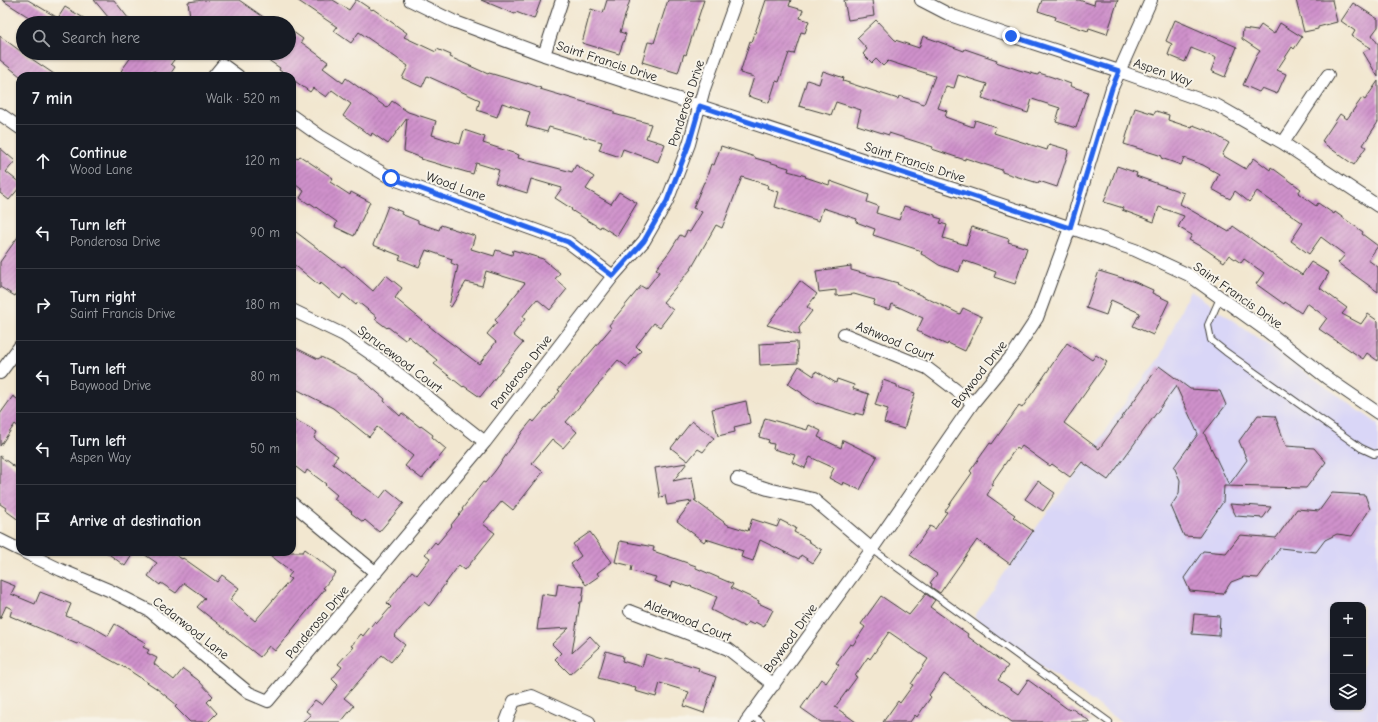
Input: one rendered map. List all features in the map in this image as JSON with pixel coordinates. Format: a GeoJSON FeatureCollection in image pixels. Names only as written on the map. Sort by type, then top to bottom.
{"type":"FeatureCollection","features":[{"type":"Feature","properties":{"kind":"street","name":"Saint Francis Drive"},"geometry":{"type":"LineString","coordinates":[[410,0],[453,21],[544,55],[1135,250],[1188,275],[1263,328],[1327,378],[1378,413]]}},
{"type":"Feature","properties":{"kind":"street"},"geometry":{"type":"LineString","coordinates":[[544,55],[562,0]]}},
{"type":"Feature","properties":{"kind":"street","name":"Ponderosa Drive"},"geometry":{"type":"LineString","coordinates":[[249,693],[268,701],[376,574],[485,442],[613,276],[644,241],[667,201],[689,144],[704,89],[736,0]]}},
{"type":"Feature","properties":{"kind":"street","name":"Aspen Way"},"geometry":{"type":"LineString","coordinates":[[921,0],[950,15],[1119,71],[1218,106],[1283,143],[1378,206]]}},
{"type":"Feature","properties":{"kind":"street","name":"Baywood Drive"},"geometry":{"type":"LineString","coordinates":[[753,720],[774,685],[872,549],[973,403],[1014,354],[1037,318],[1070,228],[1112,88],[1151,0]]}},
{"type":"Feature","properties":{"kind":"street"},"geometry":{"type":"LineString","coordinates":[[218,72],[223,66],[232,72]]}},
{"type":"Feature","properties":{"kind":"street"},"geometry":{"type":"LineString","coordinates":[[1283,143],[1328,75]]}},
{"type":"Feature","properties":{"kind":"street"},"geometry":{"type":"LineString","coordinates":[[0,114],[16,125]]}},
{"type":"Feature","properties":{"kind":"street","name":"Wood Lane"},"geometry":{"type":"LineString","coordinates":[[296,119],[320,136],[391,178],[568,242],[613,276]]}},
{"type":"Feature","properties":{"kind":"street","name":"Sprucewood Court"},"geometry":{"type":"LineString","coordinates":[[296,312],[344,335],[386,364],[485,442]]}},
{"type":"Feature","properties":{"kind":"street","name":"Ashwood Court"},"geometry":{"type":"LineString","coordinates":[[844,334],[927,368],[973,403]]}},
{"type":"Feature","properties":{"kind":"street"},"geometry":{"type":"LineString","coordinates":[[0,373],[16,351]]}},
{"type":"Feature","properties":{"kind":"street"},"geometry":{"type":"LineString","coordinates":[[737,479],[768,489],[813,500],[872,549]]}},
{"type":"Feature","properties":{"kind":"street"},"geometry":{"type":"LineString","coordinates":[[296,506],[376,574]]}},
{"type":"Feature","properties":{"kind":"street"},"geometry":{"type":"LineString","coordinates":[[0,540],[16,548]]}},
{"type":"Feature","properties":{"kind":"street","name":"Cedarwood Lane"},"geometry":{"type":"LineString","coordinates":[[32,556],[111,591],[150,612],[249,693]]}},
{"type":"Feature","properties":{"kind":"street","name":"Alderwood Court"},"geometry":{"type":"LineString","coordinates":[[630,612],[728,649],[774,685]]}},
{"type":"Feature","properties":{"kind":"street"},"geometry":{"type":"LineString","coordinates":[[506,722],[514,701],[532,696],[588,722]]}},
{"type":"Feature","properties":{"kind":"lane"},"geometry":{"type":"LineString","coordinates":[[1220,298],[1208,325],[1211,340],[1361,448],[1374,454],[1378,453]]}},
{"type":"Feature","properties":{"kind":"lane"},"geometry":{"type":"LineString","coordinates":[[872,549],[1109,722]]}},
{"type":"Feature","properties":{"kind":"shaded area"},"geometry":{"type":"Polygon","coordinates":[[[1190,290],[1378,424],[1378,722],[1121,722],[974,617],[1057,498],[1086,461],[1115,416],[1160,357],[1190,290]]]}},
{"type":"Feature","properties":{"kind":"building"},"geometry":{"type":"Polygon","coordinates":[[[2,0],[28,0],[55,16],[27,16],[2,0]]]}},
{"type":"Feature","properties":{"kind":"building"},"geometry":{"type":"Polygon","coordinates":[[[94,0],[114,0],[127,16],[107,16],[94,0]]]}},
{"type":"Feature","properties":{"kind":"building"},"geometry":{"type":"Polygon","coordinates":[[[203,0],[239,0],[262,16],[190,16],[188,2],[203,0]]]}},
{"type":"Feature","properties":{"kind":"building"},"geometry":{"type":"Polygon","coordinates":[[[297,0],[333,0],[349,10],[357,0],[372,10],[373,9],[407,33],[404,37],[436,52],[437,49],[451,55],[450,57],[488,74],[527,83],[541,88],[540,89],[614,111],[614,114],[651,124],[646,138],[665,144],[658,162],[623,149],[620,157],[599,150],[602,142],[549,127],[547,132],[526,126],[530,112],[502,103],[497,117],[477,110],[480,100],[427,76],[422,87],[402,78],[408,66],[388,52],[359,32],[351,43],[334,31],[337,27],[297,0]]]}},
{"type":"Feature","properties":{"kind":"building"},"geometry":{"type":"Polygon","coordinates":[[[481,0],[541,0],[534,19],[516,12],[515,14],[481,0]]]}},
{"type":"Feature","properties":{"kind":"building"},"geometry":{"type":"Polygon","coordinates":[[[607,0],[630,0],[620,32],[626,34],[619,54],[582,43],[591,9],[603,13],[607,0]]]}},
{"type":"Feature","properties":{"kind":"building"},"geometry":{"type":"Polygon","coordinates":[[[668,0],[704,0],[686,55],[684,54],[678,73],[642,62],[648,42],[654,43],[668,0]]]}},
{"type":"Feature","properties":{"kind":"building"},"geometry":{"type":"Polygon","coordinates":[[[766,0],[791,0],[789,6],[803,10],[800,18],[809,21],[805,33],[801,32],[794,54],[789,53],[779,82],[776,81],[769,103],[748,96],[754,77],[740,73],[750,41],[752,42],[766,0]]]}},
{"type":"Feature","properties":{"kind":"building"},"geometry":{"type":"Polygon","coordinates":[[[844,0],[872,0],[874,16],[848,20],[844,0]]]}},
{"type":"Feature","properties":{"kind":"building"},"geometry":{"type":"Polygon","coordinates":[[[1042,0],[1079,0],[1094,5],[1095,0],[1118,0],[1107,34],[1089,28],[1088,31],[1055,20],[1056,17],[1038,11],[1042,0]]]}},
{"type":"Feature","properties":{"kind":"building"},"geometry":{"type":"Polygon","coordinates":[[[1296,0],[1332,0],[1337,22],[1304,32],[1296,0]]]}},
{"type":"Feature","properties":{"kind":"building"},"geometry":{"type":"Polygon","coordinates":[[[1353,3],[1378,19],[1378,27],[1372,35],[1378,44],[1378,77],[1363,52],[1371,48],[1352,36],[1355,31],[1341,21],[1353,3]]]}},
{"type":"Feature","properties":{"kind":"building"},"geometry":{"type":"Polygon","coordinates":[[[65,7],[80,16],[59,16],[65,7]]]}},
{"type":"Feature","properties":{"kind":"building"},"geometry":{"type":"Polygon","coordinates":[[[876,20],[895,40],[919,48],[923,36],[964,51],[965,49],[997,60],[996,62],[1019,70],[1038,75],[1039,73],[1052,77],[1071,84],[1070,86],[1088,92],[1076,128],[1056,122],[1060,108],[1032,99],[1028,113],[982,98],[987,84],[958,75],[954,88],[946,86],[938,108],[947,111],[945,117],[973,127],[975,120],[996,127],[994,133],[1047,150],[1049,144],[1069,150],[1057,187],[1002,172],[1002,170],[932,149],[933,147],[889,133],[889,135],[857,125],[861,110],[836,102],[831,115],[799,106],[807,80],[819,84],[823,71],[844,78],[843,81],[898,99],[899,96],[924,104],[935,76],[888,61],[883,66],[876,59],[872,63],[863,54],[867,49],[857,38],[876,20]]]}},
{"type":"Feature","properties":{"kind":"building"},"geometry":{"type":"Polygon","coordinates":[[[1175,20],[1237,47],[1225,77],[1211,71],[1216,58],[1191,48],[1185,62],[1168,55],[1172,44],[1166,41],[1175,20]]]}},
{"type":"Feature","properties":{"kind":"building"},"geometry":{"type":"Polygon","coordinates":[[[1280,23],[1302,37],[1294,49],[1292,47],[1277,70],[1286,74],[1277,94],[1262,88],[1259,92],[1243,85],[1260,51],[1242,39],[1243,29],[1257,31],[1261,25],[1274,34],[1280,23]]]}},
{"type":"Feature","properties":{"kind":"building"},"geometry":{"type":"Polygon","coordinates":[[[296,34],[303,39],[301,42],[328,62],[323,68],[343,83],[346,78],[387,108],[392,101],[408,112],[436,121],[432,135],[460,144],[464,130],[485,137],[483,143],[519,155],[518,158],[572,172],[576,165],[594,177],[586,189],[611,204],[619,192],[637,203],[617,236],[601,226],[600,228],[555,198],[562,188],[531,179],[527,193],[495,183],[499,170],[476,163],[473,174],[421,159],[422,158],[404,151],[407,118],[388,144],[372,133],[371,136],[343,116],[351,104],[332,90],[326,97],[313,88],[310,92],[296,82],[296,72],[282,72],[279,70],[280,68],[268,60],[296,60],[296,34]]]}},
{"type":"Feature","properties":{"kind":"building"},"geometry":{"type":"Polygon","coordinates":[[[0,36],[16,48],[16,60],[33,60],[51,72],[16,73],[0,60],[0,36]]]}},
{"type":"Feature","properties":{"kind":"building"},"geometry":{"type":"Polygon","coordinates":[[[129,60],[174,60],[171,64],[175,67],[172,72],[121,71],[129,60]]]}},
{"type":"Feature","properties":{"kind":"building"},"geometry":{"type":"Polygon","coordinates":[[[1378,81],[1378,122],[1363,145],[1366,147],[1354,165],[1322,141],[1340,114],[1347,119],[1362,98],[1365,100],[1378,81]]]}},
{"type":"Feature","properties":{"kind":"building"},"geometry":{"type":"Polygon","coordinates":[[[1135,108],[1154,114],[1156,111],[1169,115],[1168,120],[1192,128],[1193,125],[1211,132],[1229,143],[1222,155],[1246,169],[1254,158],[1270,170],[1271,167],[1301,189],[1298,193],[1316,206],[1318,203],[1334,214],[1335,212],[1363,232],[1362,234],[1378,246],[1368,260],[1378,267],[1378,292],[1338,263],[1345,255],[1321,237],[1309,254],[1291,241],[1303,223],[1257,191],[1249,202],[1235,191],[1230,199],[1212,189],[1219,174],[1203,165],[1184,158],[1181,165],[1161,158],[1162,156],[1124,144],[1135,108]]]}},
{"type":"Feature","properties":{"kind":"building"},"geometry":{"type":"Polygon","coordinates":[[[721,146],[789,168],[788,171],[829,185],[830,181],[869,195],[867,202],[878,206],[876,213],[899,220],[904,206],[935,215],[935,217],[942,219],[940,223],[947,225],[943,238],[966,245],[972,227],[1009,239],[1008,242],[1027,248],[1015,284],[994,277],[996,272],[963,260],[959,272],[939,265],[921,254],[922,251],[873,235],[875,229],[856,222],[857,219],[823,208],[819,221],[775,207],[779,192],[767,188],[768,185],[742,177],[722,228],[716,225],[691,269],[663,302],[673,310],[660,327],[654,323],[636,346],[641,351],[627,367],[618,360],[566,422],[577,432],[563,448],[552,439],[532,463],[543,472],[513,510],[502,501],[483,524],[495,533],[465,570],[459,565],[429,606],[424,602],[394,636],[405,645],[391,662],[382,655],[344,698],[354,706],[341,722],[302,722],[311,715],[306,711],[315,700],[322,705],[338,685],[332,679],[342,667],[338,664],[353,647],[351,646],[361,634],[363,636],[375,621],[377,623],[391,607],[387,603],[412,571],[417,575],[430,558],[425,554],[435,542],[437,544],[452,526],[451,525],[463,510],[462,509],[483,482],[485,483],[495,471],[523,431],[532,420],[534,422],[560,391],[558,390],[611,328],[609,325],[641,286],[646,289],[660,271],[656,269],[680,235],[684,237],[687,231],[690,232],[702,212],[693,208],[705,182],[711,164],[714,165],[721,146]]]}},
{"type":"Feature","properties":{"kind":"building"},"geometry":{"type":"Polygon","coordinates":[[[0,148],[15,161],[6,172],[16,180],[16,192],[9,200],[0,193],[0,148]]]}},
{"type":"Feature","properties":{"kind":"building"},"geometry":{"type":"Polygon","coordinates":[[[300,156],[333,178],[330,182],[350,195],[351,192],[370,202],[354,236],[335,227],[337,222],[310,203],[309,204],[300,198],[304,191],[296,185],[296,158],[300,156]]]}},
{"type":"Feature","properties":{"kind":"building"},"geometry":{"type":"Polygon","coordinates":[[[1117,166],[1137,173],[1136,176],[1184,193],[1180,204],[1229,232],[1233,226],[1302,275],[1311,262],[1329,273],[1320,288],[1347,308],[1342,314],[1361,324],[1368,314],[1378,321],[1378,361],[1367,353],[1363,359],[1319,329],[1327,318],[1307,303],[1301,313],[1285,302],[1284,304],[1256,284],[1264,273],[1244,259],[1241,263],[1229,255],[1224,262],[1189,240],[1192,235],[1178,227],[1184,216],[1159,207],[1154,222],[1122,210],[1123,208],[1104,202],[1117,166]]]}},
{"type":"Feature","properties":{"kind":"building"},"geometry":{"type":"Polygon","coordinates":[[[388,206],[402,212],[401,214],[418,221],[418,223],[439,230],[441,225],[475,236],[471,249],[494,256],[496,250],[512,255],[513,250],[543,259],[560,273],[555,279],[567,289],[550,310],[537,299],[522,317],[525,319],[513,335],[523,343],[480,397],[464,386],[463,387],[434,364],[437,360],[408,336],[405,340],[375,319],[377,317],[358,302],[356,305],[343,294],[340,299],[321,283],[319,285],[296,266],[296,232],[342,267],[344,266],[373,291],[386,275],[402,288],[395,298],[440,335],[479,364],[496,342],[487,334],[497,322],[495,320],[525,283],[486,271],[482,286],[466,282],[451,307],[449,306],[458,266],[451,263],[452,259],[426,250],[419,267],[399,259],[401,256],[373,245],[388,206]]]}},
{"type":"Feature","properties":{"kind":"building"},"geometry":{"type":"Polygon","coordinates":[[[16,240],[15,296],[0,287],[0,262],[16,240]]]}},
{"type":"Feature","properties":{"kind":"building"},"geometry":{"type":"Polygon","coordinates":[[[851,266],[851,270],[898,283],[897,284],[960,314],[963,308],[982,317],[965,351],[948,343],[947,345],[917,331],[923,318],[892,304],[890,310],[873,305],[875,300],[854,294],[836,296],[836,290],[819,292],[816,271],[851,266]]]}},
{"type":"Feature","properties":{"kind":"building"},"geometry":{"type":"Polygon","coordinates":[[[1099,271],[1135,282],[1153,290],[1152,293],[1169,301],[1153,335],[1133,326],[1140,313],[1111,300],[1106,315],[1086,308],[1099,271]]]}},
{"type":"Feature","properties":{"kind":"building"},"geometry":{"type":"Polygon","coordinates":[[[800,281],[817,294],[807,307],[812,311],[799,328],[800,335],[767,325],[800,281]]]}},
{"type":"Feature","properties":{"kind":"building"},"geometry":{"type":"Polygon","coordinates":[[[797,342],[798,363],[760,365],[759,344],[797,342]]]}},
{"type":"Feature","properties":{"kind":"building"},"geometry":{"type":"Polygon","coordinates":[[[1067,343],[1092,360],[1096,355],[1107,362],[1064,423],[1099,449],[1159,366],[1190,389],[1220,391],[1226,405],[1204,433],[1229,485],[1247,460],[1239,441],[1258,415],[1275,416],[1286,446],[1314,448],[1326,462],[1306,488],[1224,486],[1223,502],[1199,537],[1184,536],[1171,506],[1179,494],[1180,480],[1174,467],[1198,434],[1176,386],[1108,480],[1082,462],[1070,477],[1052,464],[1050,466],[1022,446],[1019,450],[1016,448],[991,484],[993,485],[987,495],[1015,515],[1013,517],[1033,531],[1010,564],[977,540],[940,593],[931,587],[932,584],[930,583],[937,574],[910,555],[930,526],[935,529],[947,512],[945,511],[972,473],[970,471],[990,443],[992,444],[1019,406],[1022,408],[1067,343]]]}},
{"type":"Feature","properties":{"kind":"building"},"geometry":{"type":"Polygon","coordinates":[[[296,348],[318,359],[321,357],[357,375],[385,399],[384,401],[400,416],[402,413],[420,427],[421,426],[433,435],[432,437],[446,449],[422,479],[405,466],[413,456],[377,427],[369,437],[333,408],[296,389],[296,348]]]}},
{"type":"Feature","properties":{"kind":"building"},"geometry":{"type":"Polygon","coordinates":[[[799,366],[814,376],[816,371],[836,383],[837,379],[854,385],[853,389],[869,394],[863,415],[855,413],[855,415],[817,404],[788,384],[799,366]]]}},
{"type":"Feature","properties":{"kind":"building"},"geometry":{"type":"Polygon","coordinates":[[[883,380],[897,385],[897,387],[915,393],[904,429],[884,423],[888,409],[875,405],[883,380]]]}},
{"type":"Feature","properties":{"kind":"building"},"geometry":{"type":"Polygon","coordinates":[[[13,396],[16,398],[16,425],[15,424],[0,446],[0,414],[13,396]]]}},
{"type":"Feature","properties":{"kind":"building"},"geometry":{"type":"Polygon","coordinates":[[[746,401],[750,423],[734,427],[735,432],[718,436],[712,409],[746,401]]]}},
{"type":"Feature","properties":{"kind":"building"},"geometry":{"type":"Polygon","coordinates":[[[765,418],[807,430],[809,425],[821,431],[818,437],[841,448],[843,440],[877,457],[860,490],[843,482],[842,485],[829,478],[834,468],[810,457],[805,468],[792,462],[795,455],[773,449],[774,444],[768,443],[769,440],[759,437],[765,418]]]}},
{"type":"Feature","properties":{"kind":"building"},"geometry":{"type":"Polygon","coordinates":[[[296,420],[317,432],[314,438],[338,456],[333,464],[380,498],[387,489],[404,503],[379,532],[365,520],[363,522],[334,499],[337,495],[325,485],[326,484],[307,470],[305,474],[296,467],[296,420]]]}},
{"type":"Feature","properties":{"kind":"building"},"geometry":{"type":"Polygon","coordinates":[[[692,421],[714,438],[703,452],[698,449],[688,461],[671,448],[692,421]]]}},
{"type":"Feature","properties":{"kind":"building"},"geometry":{"type":"Polygon","coordinates":[[[0,456],[16,468],[16,518],[5,510],[6,508],[0,504],[0,456]]]}},
{"type":"Feature","properties":{"kind":"building"},"geometry":{"type":"Polygon","coordinates":[[[687,463],[673,481],[692,477],[696,500],[694,500],[728,525],[748,531],[752,519],[777,527],[780,520],[796,528],[794,532],[809,540],[808,541],[822,550],[813,563],[801,555],[799,559],[760,540],[753,561],[741,557],[743,551],[706,539],[704,542],[677,521],[692,501],[667,505],[665,495],[660,498],[655,468],[687,463]]]}},
{"type":"Feature","properties":{"kind":"building"},"geometry":{"type":"Polygon","coordinates":[[[1038,481],[1055,493],[1043,511],[1025,499],[1038,481]]]}},
{"type":"Feature","properties":{"kind":"building"},"geometry":{"type":"Polygon","coordinates":[[[1332,493],[1365,495],[1370,509],[1352,536],[1337,534],[1325,540],[1316,552],[1280,548],[1258,578],[1244,577],[1231,582],[1223,594],[1190,591],[1184,578],[1203,551],[1226,553],[1240,535],[1276,538],[1297,509],[1319,511],[1332,493]]]}},
{"type":"Feature","properties":{"kind":"building"},"geometry":{"type":"Polygon","coordinates":[[[1230,504],[1271,507],[1263,518],[1236,516],[1230,504]]]}},
{"type":"Feature","properties":{"kind":"building"},"geometry":{"type":"Polygon","coordinates":[[[590,532],[612,562],[597,573],[599,576],[586,585],[571,564],[581,556],[573,544],[590,532]]]}},
{"type":"Feature","properties":{"kind":"building"},"geometry":{"type":"Polygon","coordinates":[[[620,541],[654,547],[653,551],[696,566],[696,568],[733,584],[731,588],[759,601],[758,603],[773,610],[764,627],[755,622],[754,625],[748,622],[745,627],[711,610],[717,597],[673,581],[671,587],[654,581],[656,577],[631,571],[632,566],[615,562],[620,541]]]}},
{"type":"Feature","properties":{"kind":"building"},"geometry":{"type":"Polygon","coordinates":[[[305,549],[336,573],[275,651],[269,646],[260,657],[197,607],[205,598],[184,583],[176,593],[161,583],[160,585],[148,576],[157,563],[147,556],[177,556],[182,559],[183,558],[217,582],[222,575],[239,588],[230,600],[255,621],[291,579],[288,577],[292,572],[271,556],[296,556],[296,552],[303,552],[305,549]]]}},
{"type":"Feature","properties":{"kind":"building"},"geometry":{"type":"Polygon","coordinates":[[[111,556],[131,556],[125,566],[111,556]]]}},
{"type":"Feature","properties":{"kind":"building"},"geometry":{"type":"Polygon","coordinates":[[[0,580],[15,586],[11,594],[35,604],[40,592],[71,604],[66,616],[91,626],[108,636],[115,624],[127,631],[146,643],[143,647],[149,650],[147,653],[157,658],[154,664],[174,680],[183,669],[198,680],[213,696],[207,702],[217,713],[208,722],[190,722],[175,707],[177,705],[156,688],[127,669],[78,642],[77,644],[10,616],[12,609],[6,606],[0,619],[0,580]]]}},
{"type":"Feature","properties":{"kind":"building"},"geometry":{"type":"Polygon","coordinates":[[[558,583],[584,587],[582,602],[580,602],[572,653],[590,636],[600,647],[570,674],[555,659],[561,653],[552,644],[569,628],[537,630],[542,594],[556,596],[558,583]]]}},
{"type":"Feature","properties":{"kind":"building"},"geometry":{"type":"Polygon","coordinates":[[[926,594],[935,600],[930,607],[968,634],[967,636],[1008,666],[998,680],[1018,694],[1028,680],[1069,710],[1071,708],[1091,722],[1012,722],[944,674],[929,695],[931,697],[917,717],[915,715],[910,722],[883,722],[898,701],[900,703],[913,685],[911,684],[928,659],[889,632],[870,659],[868,657],[855,676],[857,677],[835,707],[856,722],[821,722],[801,708],[821,679],[826,683],[839,665],[836,663],[850,644],[853,645],[865,627],[861,624],[881,596],[909,615],[926,594]]]}},
{"type":"Feature","properties":{"kind":"building"},"geometry":{"type":"Polygon","coordinates":[[[1194,614],[1220,616],[1219,636],[1192,634],[1194,614]]]}},
{"type":"Feature","properties":{"kind":"building"},"geometry":{"type":"Polygon","coordinates":[[[606,651],[623,656],[622,661],[642,667],[646,654],[665,660],[666,658],[699,668],[698,671],[716,677],[704,713],[684,706],[689,692],[660,683],[656,697],[635,691],[636,688],[598,678],[606,651]]]}},
{"type":"Feature","properties":{"kind":"route"},"geometry":{"type":"LineString","coordinates":[[391,178],[568,242],[613,276],[644,241],[667,201],[689,144],[700,106],[1070,228],[1112,88],[1119,71],[1011,36]]}}]}
